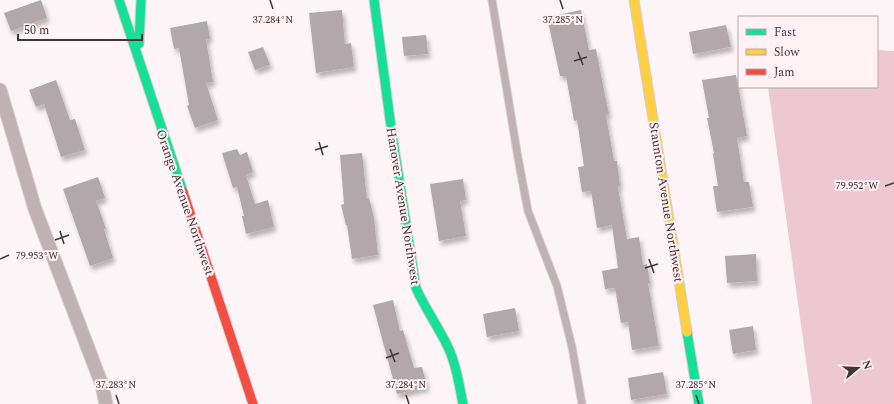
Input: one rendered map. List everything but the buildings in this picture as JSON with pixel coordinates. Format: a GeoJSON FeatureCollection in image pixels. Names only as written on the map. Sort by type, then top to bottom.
{"type":"FeatureCollection","features":[{"type":"Feature","properties":{"kind":"street","name":"Orange Avenue Northwest"},"geometry":{"type":"LineString","coordinates":[[119,0],[253,404]]}},
{"type":"Feature","properties":{"kind":"street"},"geometry":{"type":"LineString","coordinates":[[139,61],[141,0]]}},
{"type":"Feature","properties":{"kind":"street","name":"Hanover Avenue Northwest"},"geometry":{"type":"LineString","coordinates":[[374,0],[392,134],[416,288],[424,306],[447,345],[456,369],[463,404]]}},
{"type":"Feature","properties":{"kind":"street","name":"Staunton Avenue Northwest"},"geometry":{"type":"LineString","coordinates":[[634,0],[699,404]]}},
{"type":"Feature","properties":{"kind":"street"},"geometry":{"type":"LineString","coordinates":[[0,90],[35,209],[102,385],[106,404]]}},
{"type":"Feature","properties":{"kind":"lane"},"geometry":{"type":"LineString","coordinates":[[492,0],[528,211],[557,286],[572,347],[582,404]]}},
{"type":"Feature","properties":{"kind":"shaded area"},"geometry":{"type":"Polygon","coordinates":[[[878,50],[894,51],[894,404],[812,404],[768,88],[878,88],[878,50]]]}},
{"type":"Feature","properties":{"kind":"traffic: fast"},"geometry":{"type":"LineString","coordinates":[[119,0],[183,192]]}},
{"type":"Feature","properties":{"kind":"traffic: fast"},"geometry":{"type":"LineString","coordinates":[[139,44],[141,0]]}},
{"type":"Feature","properties":{"kind":"traffic: fast"},"geometry":{"type":"LineString","coordinates":[[374,0],[392,134],[416,288],[453,359],[463,404]]}},
{"type":"Feature","properties":{"kind":"traffic: fast"},"geometry":{"type":"LineString","coordinates":[[687,332],[699,404]]}},
{"type":"Feature","properties":{"kind":"traffic: slow"},"geometry":{"type":"LineString","coordinates":[[634,0],[687,332]]}},
{"type":"Feature","properties":{"kind":"traffic: jam"},"geometry":{"type":"LineString","coordinates":[[183,192],[253,404]]}}]}
